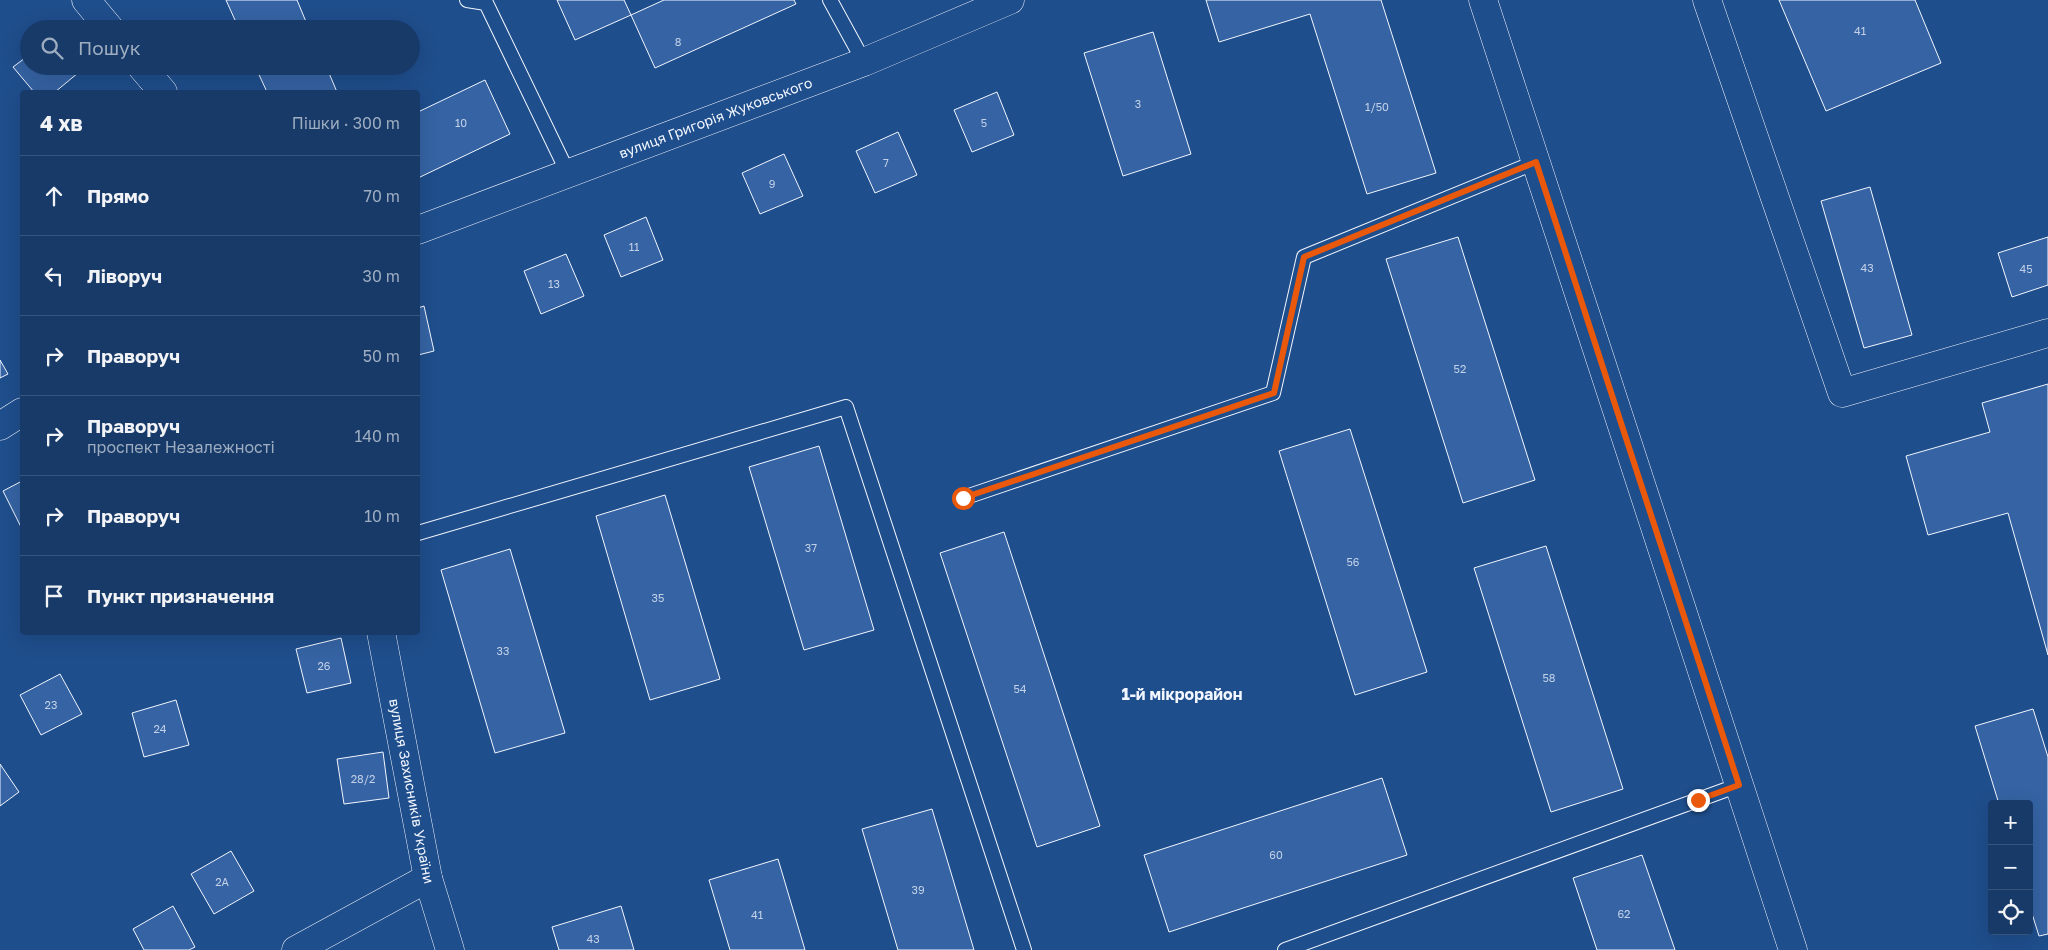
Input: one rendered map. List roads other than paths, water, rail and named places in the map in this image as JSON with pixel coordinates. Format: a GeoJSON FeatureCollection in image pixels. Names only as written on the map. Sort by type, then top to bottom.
{"type":"FeatureCollection","features":[{"type":"Feature","properties":{"kind":"street"},"geometry":{"type":"LineString","coordinates":[[86,0],[103,20]]}},
{"type":"Feature","properties":{"kind":"street","name":"вулиця Григорія Жуковського"},"geometry":{"type":"LineString","coordinates":[[420,229],[864,62],[1010,0]]}},
{"type":"Feature","properties":{"kind":"street"},"geometry":{"type":"LineString","coordinates":[[1483,0],[1793,950]]}},
{"type":"Feature","properties":{"kind":"street"},"geometry":{"type":"LineString","coordinates":[[1707,0],[1842,393],[2048,333]]}},
{"type":"Feature","properties":{"kind":"street"},"geometry":{"type":"LineString","coordinates":[[149,75],[161,90]]}},
{"type":"Feature","properties":{"kind":"street"},"geometry":{"type":"LineString","coordinates":[[0,426],[20,413]]}},
{"type":"Feature","properties":{"kind":"street","name":"вулиця Захисників України"},"geometry":{"type":"LineString","coordinates":[[382,635],[428,878],[450,950]]}},
{"type":"Feature","properties":{"kind":"street"},"geometry":{"type":"LineString","coordinates":[[296,950],[428,878]]}},
{"type":"Feature","properties":{"kind":"lane"},"geometry":{"type":"LineString","coordinates":[[467,0],[486,3],[568,173]]}},
{"type":"Feature","properties":{"kind":"lane"},"geometry":{"type":"LineString","coordinates":[[830,0],[864,62]]}},
{"type":"Feature","properties":{"kind":"lane"},"geometry":{"type":"LineString","coordinates":[[963,498],[1274,393],[1304,257],[1536,162]]}},
{"type":"Feature","properties":{"kind":"lane"},"geometry":{"type":"LineString","coordinates":[[420,532],[846,407],[1024,950]]}},
{"type":"Feature","properties":{"kind":"lane"},"geometry":{"type":"LineString","coordinates":[[1285,950],[1739,785]]}},
{"type":"Feature","properties":{"kind":"district","name":"1-й мікрорайон"},"geometry":{"type":"Point","coordinates":[1182,694]}}]}
